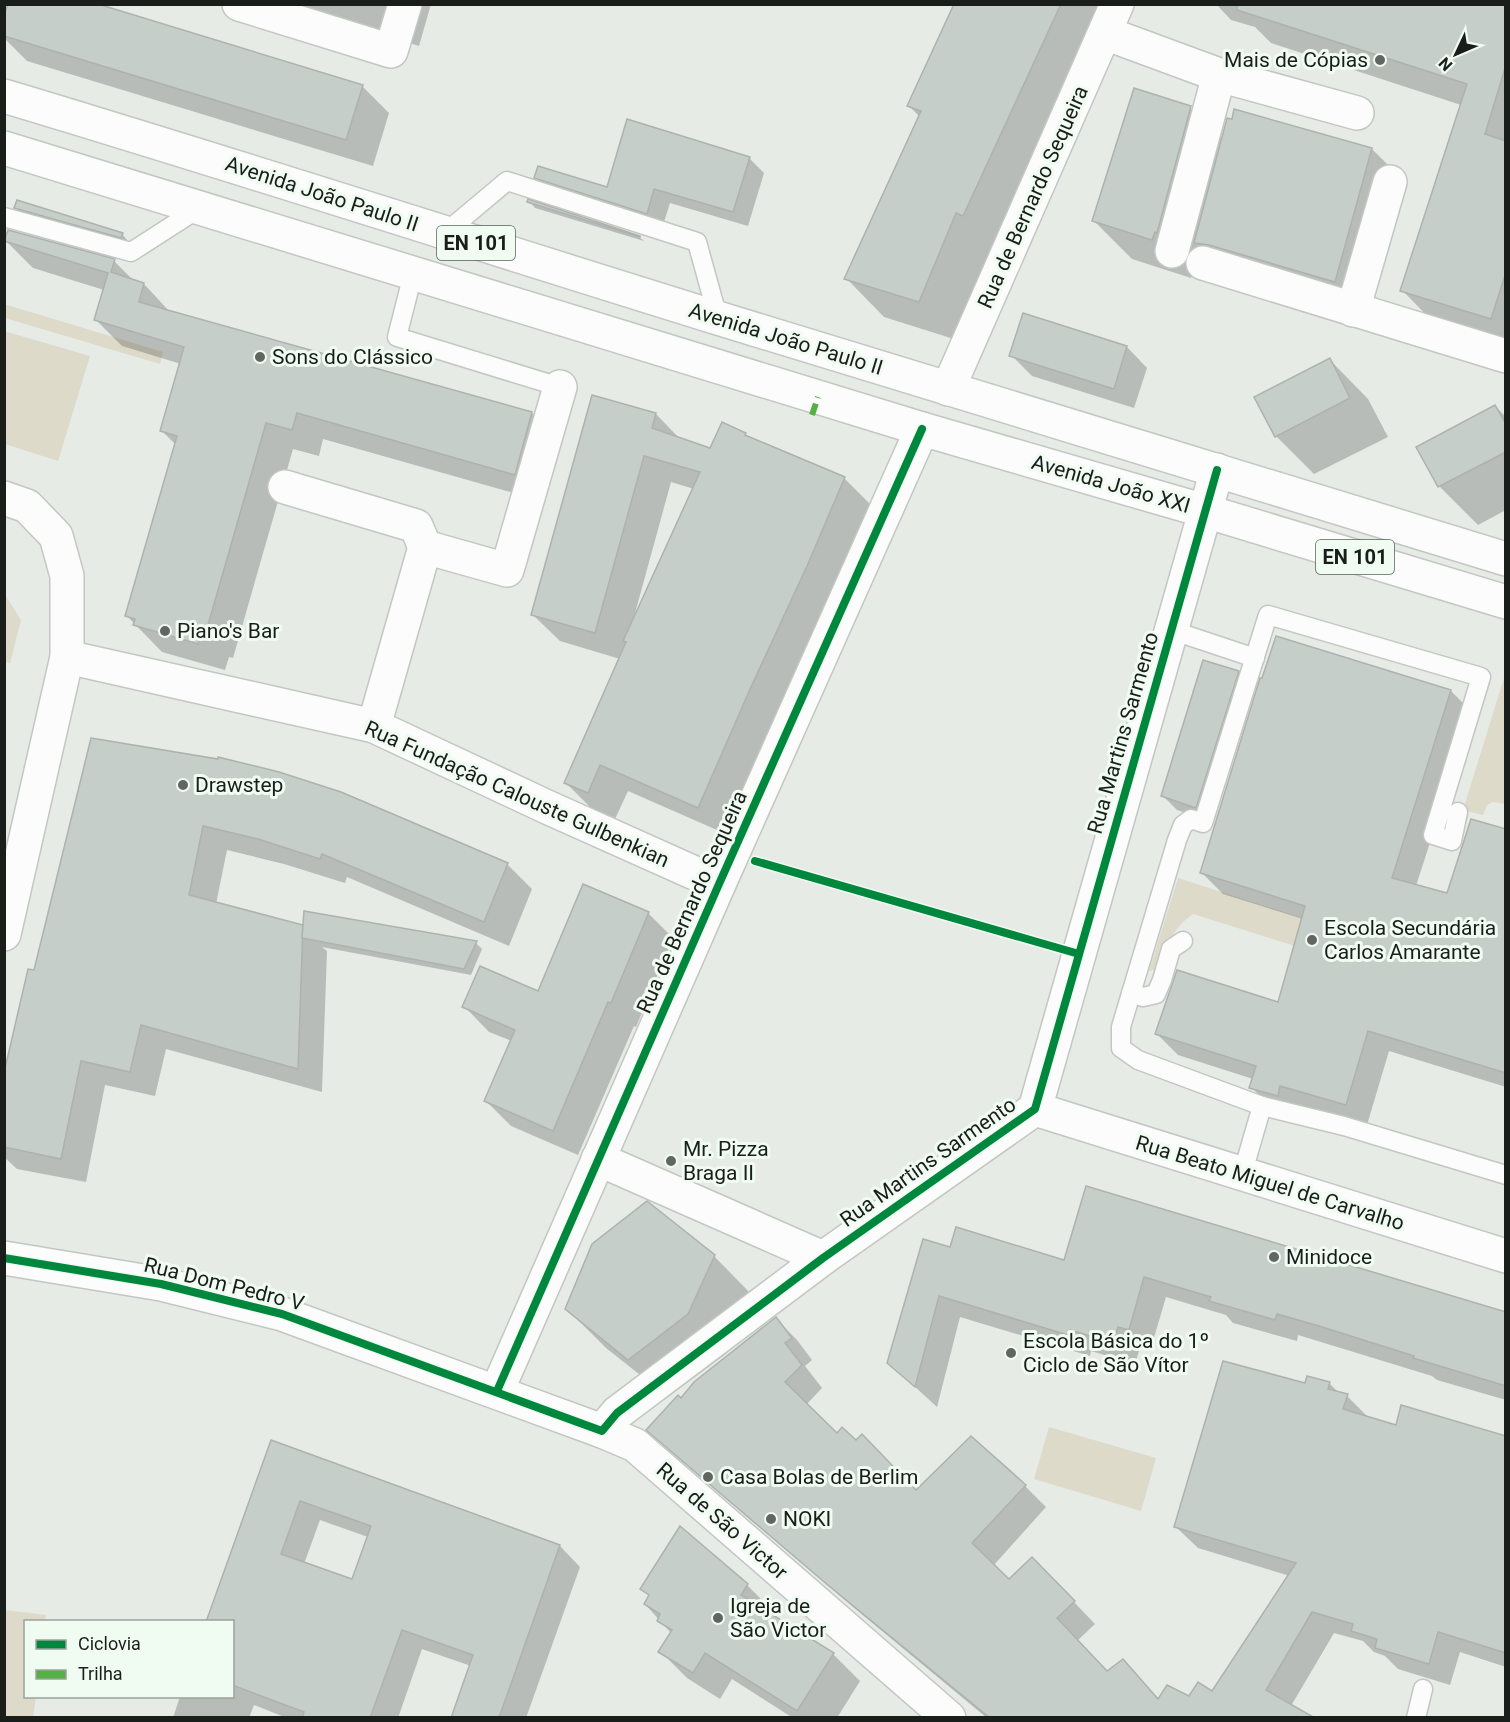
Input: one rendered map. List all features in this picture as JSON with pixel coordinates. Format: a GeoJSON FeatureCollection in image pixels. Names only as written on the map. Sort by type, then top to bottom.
{"type":"FeatureCollection","features":[{"type":"Feature","properties":{"kind":"street"},"geometry":{"type":"LineString","coordinates":[[239,4],[391,51],[405,4]]}},
{"type":"Feature","properties":{"kind":"street"},"geometry":{"type":"LineString","coordinates":[[1111,19],[1219,75],[1357,113]]}},
{"type":"Feature","properties":{"kind":"street","name":"Rua de Bernardo Sequeira"},"geometry":{"type":"LineString","coordinates":[[948,389],[1111,19]]}},
{"type":"Feature","properties":{"kind":"street"},"geometry":{"type":"LineString","coordinates":[[1172,250],[1219,75]]}},
{"type":"Feature","properties":{"kind":"street","name":"Avenida João Paulo II"},"geometry":{"type":"LineString","coordinates":[[4,96],[246,169],[948,389]]}},
{"type":"Feature","properties":{"kind":"street","name":"EN 101"},"geometry":{"type":"LineString","coordinates":[[4,148],[922,429]]}},
{"type":"Feature","properties":{"kind":"street"},"geometry":{"type":"LineString","coordinates":[[1353,310],[1390,182]]}},
{"type":"Feature","properties":{"kind":"street"},"geometry":{"type":"LineString","coordinates":[[1203,263],[1506,356]]}},
{"type":"Feature","properties":{"kind":"street"},"geometry":{"type":"LineString","coordinates":[[425,547],[507,570],[560,387]]}},
{"type":"Feature","properties":{"kind":"street","name":"Avenida João XXI"},"geometry":{"type":"LineString","coordinates":[[948,389],[1506,559]]}},
{"type":"Feature","properties":{"kind":"street","name":"Rua de Bernardo Sequeira"},"geometry":{"type":"LineString","coordinates":[[497,1391],[719,884],[922,429]]}},
{"type":"Feature","properties":{"kind":"street","name":"Avenida João XXI"},"geometry":{"type":"LineString","coordinates":[[922,429],[1506,602]]}},
{"type":"Feature","properties":{"kind":"street","name":"Rua Martins Sarmento"},"geometry":{"type":"LineString","coordinates":[[602,1431],[617,1413],[823,1258],[1035,1109],[1217,470]]}},
{"type":"Feature","properties":{"kind":"street"},"geometry":{"type":"LineString","coordinates":[[285,488],[416,526],[425,547],[374,726]]}},
{"type":"Feature","properties":{"kind":"street"},"geometry":{"type":"LineString","coordinates":[[4,498],[27,506],[56,536],[67,576],[67,657],[4,934]]}},
{"type":"Feature","properties":{"kind":"street","name":"Rua Fundação Calouste Gulbenkian"},"geometry":{"type":"LineString","coordinates":[[67,657],[374,726],[719,884]]}},
{"type":"Feature","properties":{"kind":"street","name":"Rua Beato Miguel de Carvalho"},"geometry":{"type":"LineString","coordinates":[[1035,1109],[1506,1256]]}},
{"type":"Feature","properties":{"kind":"street"},"geometry":{"type":"LineString","coordinates":[[598,1159],[823,1258]]}},
{"type":"Feature","properties":{"kind":"street","name":"Rua Dom Pedro V"},"geometry":{"type":"LineString","coordinates":[[4,1258],[161,1284],[282,1314],[497,1391]]}},
{"type":"Feature","properties":{"kind":"street","name":"Rua de São Victor"},"geometry":{"type":"LineString","coordinates":[[497,1391],[635,1445],[949,1718]]}},
{"type":"Feature","properties":{"kind":"lane"},"geometry":{"type":"LineString","coordinates":[[445,233],[507,181],[697,242],[718,318]]}},
{"type":"Feature","properties":{"kind":"lane"},"geometry":{"type":"LineString","coordinates":[[4,217],[131,252],[201,207]]}},
{"type":"Feature","properties":{"kind":"lane"},"geometry":{"type":"LineString","coordinates":[[413,274],[397,337],[560,387]]}},
{"type":"Feature","properties":{"kind":"lane"},"geometry":{"type":"LineString","coordinates":[[1458,812],[1452,841],[1433,835],[1481,677],[1268,615],[1203,823],[1191,819],[1183,825],[1121,1028],[1121,1048],[1138,1060],[1262,1106],[1344,1126],[1506,1175]]}},
{"type":"Feature","properties":{"kind":"lane"},"geometry":{"type":"LineString","coordinates":[[1171,630],[1255,658]]}},
{"type":"Feature","properties":{"kind":"lane"},"geometry":{"type":"LineString","coordinates":[[1131,993],[1143,997],[1156,994],[1171,949],[1183,941]]}},
{"type":"Feature","properties":{"kind":"lane"},"geometry":{"type":"LineString","coordinates":[[1242,1174],[1262,1106]]}},
{"type":"Feature","properties":{"kind":"lane"},"geometry":{"type":"LineString","coordinates":[[1416,1718],[1423,1689]]}},
{"type":"Feature","properties":{"kind":"shaded area"},"geometry":{"type":"Polygon","coordinates":[[[4,304],[163,352],[160,364],[5,318],[4,304]]]}},
{"type":"Feature","properties":{"kind":"shaded area"},"geometry":{"type":"Polygon","coordinates":[[[4,331],[90,356],[58,461],[5,444],[4,331]]]}},
{"type":"Feature","properties":{"kind":"shaded area"},"geometry":{"type":"Polygon","coordinates":[[[5,595],[21,620],[10,663],[5,662],[5,595]]]}},
{"type":"Feature","properties":{"kind":"shaded area"},"geometry":{"type":"Polygon","coordinates":[[[1504,678],[1505,804],[1493,802],[1487,805],[1483,815],[1463,810],[1504,678]]]}},
{"type":"Feature","properties":{"kind":"shaded area"},"geometry":{"type":"Polygon","coordinates":[[[1178,878],[1374,941],[1365,968],[1193,914],[1174,933],[1157,969],[1149,971],[1178,878]]]}},
{"type":"Feature","properties":{"kind":"shaded area"},"geometry":{"type":"Polygon","coordinates":[[[1049,1427],[1156,1458],[1141,1511],[1034,1479],[1049,1427]]]}},
{"type":"Feature","properties":{"kind":"shaded area"},"geometry":{"type":"Polygon","coordinates":[[[5,1610],[46,1615],[45,1620],[24,1620],[24,1698],[36,1698],[33,1717],[5,1717],[5,1610]]]}},
{"type":"Feature","properties":{"kind":"building"},"geometry":{"type":"Polygon","coordinates":[[[8,4],[98,4],[363,85],[346,140],[4,36],[4,15],[8,4]]]}},
{"type":"Feature","properties":{"kind":"building"},"geometry":{"type":"Polygon","coordinates":[[[954,4],[1061,4],[963,216],[956,213],[919,302],[844,279],[921,111],[907,106],[954,4]]]}},
{"type":"Feature","properties":{"kind":"building"},"geometry":{"type":"Polygon","coordinates":[[[1237,4],[1506,4],[1506,65],[1485,134],[1506,141],[1506,272],[1491,319],[1400,291],[1467,84],[1237,10],[1237,4]]]}},
{"type":"Feature","properties":{"kind":"building"},"geometry":{"type":"Polygon","coordinates":[[[1134,88],[1191,106],[1157,233],[1155,232],[1152,240],[1092,221],[1134,88]]]}},
{"type":"Feature","properties":{"kind":"building"},"geometry":{"type":"Polygon","coordinates":[[[1234,109],[1372,148],[1335,282],[1209,245],[1194,243],[1227,118],[1232,119],[1234,109]]]}},
{"type":"Feature","properties":{"kind":"building"},"geometry":{"type":"Polygon","coordinates":[[[627,119],[750,157],[733,212],[654,189],[647,214],[534,178],[538,166],[607,187],[627,119]]]}},
{"type":"Feature","properties":{"kind":"building"},"geometry":{"type":"Polygon","coordinates":[[[528,199],[640,236],[640,237],[527,202],[528,199]]]}},
{"type":"Feature","properties":{"kind":"building"},"geometry":{"type":"Polygon","coordinates":[[[17,200],[123,233],[121,238],[14,208],[17,200]]]}},
{"type":"Feature","properties":{"kind":"building"},"geometry":{"type":"Polygon","coordinates":[[[8,230],[115,259],[111,272],[144,283],[139,302],[532,412],[515,475],[297,413],[292,430],[266,423],[206,632],[202,630],[198,644],[133,625],[135,619],[125,616],[177,436],[160,431],[184,347],[94,320],[108,273],[4,241],[8,230]]]}},
{"type":"Feature","properties":{"kind":"building"},"geometry":{"type":"Polygon","coordinates":[[[1023,313],[1127,346],[1114,389],[1009,356],[1023,313]]]}},
{"type":"Feature","properties":{"kind":"building"},"geometry":{"type":"Polygon","coordinates":[[[1330,358],[1350,398],[1275,437],[1254,397],[1330,358]]]}},
{"type":"Feature","properties":{"kind":"building"},"geometry":{"type":"Polygon","coordinates":[[[592,395],[656,413],[652,428],[710,448],[722,422],[746,433],[745,435],[845,477],[698,808],[600,765],[588,793],[564,783],[626,642],[623,641],[700,472],[644,456],[595,633],[531,615],[592,395]]]}},
{"type":"Feature","properties":{"kind":"building"},"geometry":{"type":"Polygon","coordinates":[[[1495,405],[1506,424],[1506,452],[1438,487],[1416,447],[1495,405]]]}},
{"type":"Feature","properties":{"kind":"building"},"geometry":{"type":"Polygon","coordinates":[[[1276,636],[1451,690],[1392,878],[1447,893],[1471,819],[1506,829],[1506,1073],[1368,1031],[1346,1105],[1280,1086],[1278,1096],[1249,1088],[1256,1066],[1155,1034],[1177,970],[1278,1002],[1305,906],[1200,873],[1260,678],[1262,678],[1276,636]]]}},
{"type":"Feature","properties":{"kind":"building"},"geometry":{"type":"Polygon","coordinates":[[[1203,660],[1239,671],[1196,808],[1161,796],[1203,660]]]}},
{"type":"Feature","properties":{"kind":"building"},"geometry":{"type":"Polygon","coordinates":[[[91,738],[218,759],[218,757],[279,772],[341,792],[508,863],[484,922],[322,854],[320,859],[258,839],[203,826],[189,895],[303,925],[298,1069],[141,1025],[130,1072],[81,1061],[61,1159],[4,1147],[4,1072],[28,969],[34,970],[91,738]]]}},
{"type":"Feature","properties":{"kind":"building"},"geometry":{"type":"Polygon","coordinates":[[[583,884],[649,912],[553,1131],[484,1101],[515,1030],[462,1007],[480,966],[538,991],[583,884]]]}},
{"type":"Feature","properties":{"kind":"building"},"geometry":{"type":"Polygon","coordinates":[[[304,911],[477,941],[464,969],[302,938],[304,911]]]}},
{"type":"Feature","properties":{"kind":"building"},"geometry":{"type":"Polygon","coordinates":[[[1086,1186],[1506,1312],[1506,1386],[1319,1326],[1277,1314],[1275,1320],[1209,1301],[1211,1297],[1144,1277],[1129,1330],[1118,1327],[1113,1343],[1070,1330],[1068,1335],[939,1296],[915,1387],[887,1363],[923,1239],[950,1247],[956,1227],[1064,1260],[1086,1186]]]}},
{"type":"Feature","properties":{"kind":"building"},"geometry":{"type":"Polygon","coordinates":[[[647,1201],[715,1255],[688,1314],[628,1360],[565,1309],[592,1244],[647,1201]]]}},
{"type":"Feature","properties":{"kind":"building"},"geometry":{"type":"Polygon","coordinates":[[[776,1317],[792,1338],[785,1343],[802,1365],[785,1382],[837,1433],[842,1427],[856,1440],[862,1434],[916,1490],[971,1436],[1026,1485],[972,1543],[1009,1579],[1032,1557],[1075,1601],[1057,1618],[1107,1671],[1123,1659],[1158,1699],[1167,1685],[1189,1696],[1198,1682],[1212,1691],[1296,1563],[1174,1527],[1223,1361],[1305,1383],[1307,1376],[1330,1382],[1328,1389],[1348,1394],[1343,1409],[1396,1425],[1401,1405],[1506,1436],[1506,1653],[1438,1632],[1429,1664],[1375,1648],[1377,1639],[1351,1631],[1353,1624],[1312,1612],[1266,1690],[1315,1718],[990,1718],[829,1586],[646,1430],[678,1395],[681,1398],[694,1382],[776,1317]]]}},
{"type":"Feature","properties":{"kind":"building"},"geometry":{"type":"Polygon","coordinates":[[[271,1440],[560,1545],[499,1718],[451,1718],[473,1655],[402,1630],[370,1718],[302,1718],[304,1712],[234,1686],[234,1620],[207,1620],[271,1440]],[[300,1501],[281,1554],[352,1579],[371,1526],[300,1501]]]}},
{"type":"Feature","properties":{"kind":"building","name":"Igreja de São Victor"},"geometry":{"type":"Polygon","coordinates":[[[680,1526],[748,1584],[741,1595],[834,1653],[797,1711],[705,1653],[693,1673],[658,1652],[672,1630],[657,1621],[660,1614],[644,1604],[649,1595],[640,1589],[680,1526]]]}},
{"type":"Feature","properties":{"kind":"marked path"},"geometry":{"type":"LineString","coordinates":[[812,415],[818,397]]}},
{"type":"Feature","properties":{"kind":"cycle path"},"geometry":{"type":"LineString","coordinates":[[497,1391],[719,884],[922,429]]}},
{"type":"Feature","properties":{"kind":"cycle path"},"geometry":{"type":"LineString","coordinates":[[4,1258],[161,1284],[282,1314],[602,1431],[617,1413],[823,1258],[1035,1109],[1217,470]]}},
{"type":"Feature","properties":{"kind":"cycle path"},"geometry":{"type":"LineString","coordinates":[[755,861],[1079,954]]}},
{"type":"Feature","properties":{"kind":"place","name":"Mais de Cópias"},"geometry":{"type":"Point","coordinates":[1380,60]}},
{"type":"Feature","properties":{"kind":"place","name":"Sons do Clássico"},"geometry":{"type":"Point","coordinates":[260,357]}},
{"type":"Feature","properties":{"kind":"place","name":"Piano's Bar"},"geometry":{"type":"Point","coordinates":[165,631]}},
{"type":"Feature","properties":{"kind":"place","name":"Drawstep"},"geometry":{"type":"Point","coordinates":[183,785]}},
{"type":"Feature","properties":{"kind":"place","name":"Escola Secundária Carlos Amarante"},"geometry":{"type":"Point","coordinates":[1312,940]}},
{"type":"Feature","properties":{"kind":"place","name":"Mr. Pizza Braga II"},"geometry":{"type":"Point","coordinates":[671,1161]}},
{"type":"Feature","properties":{"kind":"place","name":"Minidoce"},"geometry":{"type":"Point","coordinates":[1274,1257]}},
{"type":"Feature","properties":{"kind":"place","name":"Escola Básica do 1º Ciclo de São Vítor"},"geometry":{"type":"Point","coordinates":[1011,1353]}},
{"type":"Feature","properties":{"kind":"place","name":"Casa Bolas de Berlim"},"geometry":{"type":"Point","coordinates":[708,1477]}},
{"type":"Feature","properties":{"kind":"place","name":"NOKI"},"geometry":{"type":"Point","coordinates":[771,1519]}},
{"type":"Feature","properties":{"kind":"place","name":"Igreja de São Victor"},"geometry":{"type":"Point","coordinates":[718,1618]}}]}
